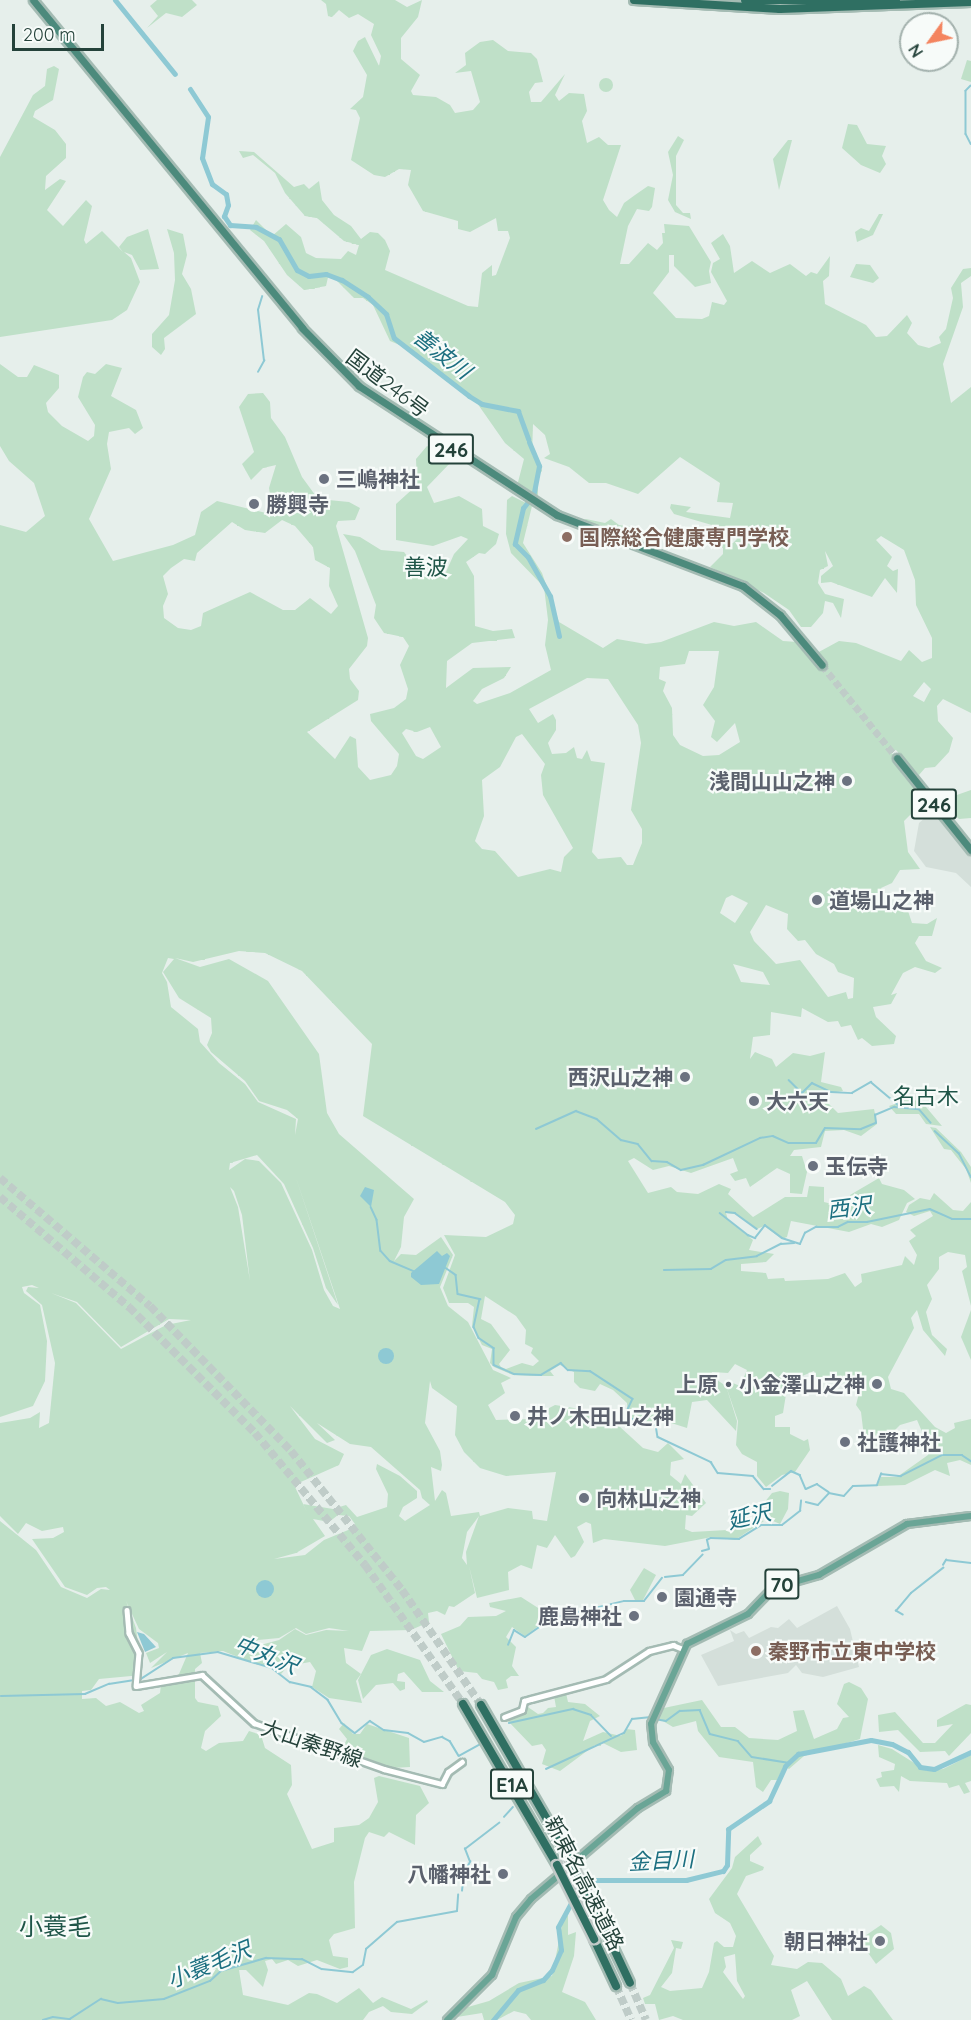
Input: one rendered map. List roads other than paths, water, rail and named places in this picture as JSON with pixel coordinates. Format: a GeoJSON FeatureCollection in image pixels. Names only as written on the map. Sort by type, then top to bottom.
{"type":"FeatureCollection","features":[{"type":"Feature","properties":{"kind":"highway","name":"国道246号"},"geometry":{"type":"LineString","coordinates":[[33,0],[302,328],[359,386],[557,515],[743,586],[780,615],[822,665]]}},
{"type":"Feature","properties":{"kind":"highway"},"geometry":{"type":"LineString","coordinates":[[634,0],[780,9],[971,2]]}},
{"type":"Feature","properties":{"kind":"highway"},"geometry":{"type":"LineString","coordinates":[[745,0],[896,0]]}},
{"type":"Feature","properties":{"kind":"highway","name":"246"},"geometry":{"type":"LineString","coordinates":[[897,758],[971,850]]}},
{"type":"Feature","properties":{"kind":"highway","name":"新東名高速道路"},"geometry":{"type":"LineString","coordinates":[[463,1704],[557,1865],[616,1986]]}},
{"type":"Feature","properties":{"kind":"highway","name":"新東名高速道路"},"geometry":{"type":"LineString","coordinates":[[482,1705],[567,1854],[630,1983]]}},
{"type":"Feature","properties":{"kind":"main road","name":"70"},"geometry":{"type":"LineString","coordinates":[[683,1649],[693,1640],[748,1614],[773,1588],[819,1575],[907,1524],[971,1516]]}},
{"type":"Feature","properties":{"kind":"main road","name":"大山秦野線"},"geometry":{"type":"LineString","coordinates":[[127,1610],[129,1633],[139,1653],[134,1682],[202,1675],[254,1723],[384,1769],[442,1784],[448,1772],[462,1762]]}},
{"type":"Feature","properties":{"kind":"main road"},"geometry":{"type":"LineString","coordinates":[[447,2020],[492,1975],[514,1921],[527,1903],[564,1868],[638,1808],[666,1791],[669,1770],[651,1735],[653,1716],[683,1649],[673,1645],[650,1651],[606,1679],[524,1701],[524,1709],[504,1717]]}},
{"type":"Feature","properties":{"kind":"water"},"geometry":{"type":"Polygon","coordinates":[[[365,1187],[374,1190],[371,1207],[360,1196],[365,1187]]]}},
{"type":"Feature","properties":{"kind":"water"},"geometry":{"type":"Polygon","coordinates":[[[437,1251],[442,1256],[447,1253],[450,1256],[439,1284],[421,1285],[411,1277],[411,1273],[437,1251]]]}},
{"type":"Feature","properties":{"kind":"water"},"geometry":{"type":"Polygon","coordinates":[[[383,1348],[389,1348],[394,1356],[392,1362],[383,1364],[378,1359],[378,1353],[383,1348]]]}},
{"type":"Feature","properties":{"kind":"water"},"geometry":{"type":"Polygon","coordinates":[[[265,1580],[271,1583],[274,1589],[271,1595],[265,1598],[259,1595],[256,1589],[259,1583],[265,1580]]]}},
{"type":"Feature","properties":{"kind":"water"},"geometry":{"type":"Polygon","coordinates":[[[137,1632],[144,1634],[156,1647],[145,1652],[137,1632]]]}},
{"type":"Feature","properties":{"kind":"waterway","name":"善波川"},"geometry":{"type":"LineString","coordinates":[[115,0],[175,74]]}},
{"type":"Feature","properties":{"kind":"waterway"},"geometry":{"type":"LineString","coordinates":[[971,86],[966,91],[966,134],[971,144]]}},
{"type":"Feature","properties":{"kind":"waterway","name":"善波川"},"geometry":{"type":"LineString","coordinates":[[190,89],[208,117],[202,158],[212,184],[226,194],[228,205],[224,216],[230,225],[256,227],[279,239],[297,270],[309,276],[326,274],[342,280],[368,297],[386,314],[394,338],[469,396],[482,404],[518,411],[528,439]]}},
{"type":"Feature","properties":{"kind":"waterway"},"geometry":{"type":"LineString","coordinates":[[258,372],[264,361],[258,310],[262,297]]}},
{"type":"Feature","properties":{"kind":"waterway","name":"善波川"},"geometry":{"type":"LineString","coordinates":[[529,442],[539,466],[533,497]]}},
{"type":"Feature","properties":{"kind":"waterway","name":"善波川"},"geometry":{"type":"LineString","coordinates":[[527,503],[523,508],[515,544],[528,557],[550,596],[559,636]]}},
{"type":"Feature","properties":{"kind":"waterway"},"geometry":{"type":"LineString","coordinates":[[789,1080],[802,1093],[812,1083],[831,1092],[852,1093],[871,1082],[900,1106]]}},
{"type":"Feature","properties":{"kind":"waterway"},"geometry":{"type":"LineString","coordinates":[[536,1129],[576,1111],[597,1119],[621,1140],[638,1144],[652,1161],[667,1162],[681,1170],[703,1165],[760,1138],[773,1136],[789,1143],[816,1143],[825,1128],[861,1129],[876,1123],[875,1115],[894,1107],[919,1109],[931,1123]]}},
{"type":"Feature","properties":{"kind":"waterway"},"geometry":{"type":"LineString","coordinates":[[935,1131],[959,1153],[971,1177]]}},
{"type":"Feature","properties":{"kind":"waterway"},"geometry":{"type":"LineString","coordinates":[[371,1207],[377,1220],[381,1251],[390,1261],[414,1271]]}},
{"type":"Feature","properties":{"kind":"waterway","name":"西沢"},"geometry":{"type":"LineString","coordinates":[[720,1213],[755,1238],[765,1225],[782,1238],[800,1244],[805,1233],[816,1227],[838,1227],[848,1222],[867,1222],[930,1209],[952,1219],[971,1219]]}},
{"type":"Feature","properties":{"kind":"waterway"},"geometry":{"type":"LineString","coordinates":[[726,1212],[735,1213],[757,1229]]}},
{"type":"Feature","properties":{"kind":"waterway"},"geometry":{"type":"LineString","coordinates":[[664,1270],[711,1269],[726,1260],[757,1256],[781,1244],[794,1243]]}},
{"type":"Feature","properties":{"kind":"waterway"},"geometry":{"type":"LineString","coordinates":[[446,1268],[456,1275],[458,1294],[480,1299],[474,1327],[479,1338],[494,1348],[494,1365],[514,1374],[541,1375],[561,1363],[568,1370],[590,1371],[633,1399],[627,1412],[629,1418],[656,1425],[658,1437],[711,1462],[718,1473],[753,1476],[764,1489],[770,1489]]}},
{"type":"Feature","properties":{"kind":"waterway","name":"延沢"},"geometry":{"type":"LineString","coordinates":[[806,1502],[818,1505],[829,1493],[844,1496],[853,1486],[877,1485],[881,1474],[901,1476],[942,1455],[962,1455],[971,1461]]}},
{"type":"Feature","properties":{"kind":"waterway"},"geometry":{"type":"LineString","coordinates":[[772,1486],[791,1471],[800,1475],[806,1489],[817,1484],[829,1492]]}},
{"type":"Feature","properties":{"kind":"waterway","name":"延沢"},"geometry":{"type":"LineString","coordinates":[[702,1551],[709,1549],[707,1540],[711,1538],[739,1539],[761,1525],[782,1525],[800,1511],[801,1501]]}},
{"type":"Feature","properties":{"kind":"waterway","name":"延沢"},"geometry":{"type":"LineString","coordinates":[[665,1577],[683,1575],[702,1555]]}},
{"type":"Feature","properties":{"kind":"waterway"},"geometry":{"type":"LineString","coordinates":[[943,1565],[946,1560],[971,1563]]}},
{"type":"Feature","properties":{"kind":"waterway"},"geometry":{"type":"LineString","coordinates":[[903,1615],[896,1611],[911,1593],[943,1568]]}},
{"type":"Feature","properties":{"kind":"waterway","name":"延沢"},"geometry":{"type":"LineString","coordinates":[[557,1617],[624,1601],[644,1601],[662,1578]]}},
{"type":"Feature","properties":{"kind":"waterway","name":"延沢"},"geometry":{"type":"LineString","coordinates":[[508,1645],[514,1630],[525,1637],[542,1625],[548,1614]]}},
{"type":"Feature","properties":{"kind":"waterway","name":"中丸沢"},"geometry":{"type":"LineString","coordinates":[[1,1696],[85,1694],[109,1684],[141,1679],[173,1658],[218,1652],[272,1668],[290,1682],[311,1687],[328,1700],[342,1723],[355,1733],[370,1721],[384,1730],[408,1733],[424,1742],[442,1737],[450,1741],[459,1756],[482,1743]]}},
{"type":"Feature","properties":{"kind":"waterway","name":"中丸沢"},"geometry":{"type":"LineString","coordinates":[[509,1723],[573,1709],[591,1715],[611,1736]]}},
{"type":"Feature","properties":{"kind":"waterway","name":"小蓑毛沢"},"geometry":{"type":"LineString","coordinates":[[655,1719],[666,1721],[680,1711],[700,1710],[710,1734],[738,1741],[752,1757],[788,1763]]}},
{"type":"Feature","properties":{"kind":"waterway","name":"小蓑毛沢"},"geometry":{"type":"LineString","coordinates":[[546,1769],[624,1733],[632,1719],[651,1717]]}},
{"type":"Feature","properties":{"kind":"waterway","name":"金目川"},"geometry":{"type":"LineString","coordinates":[[493,2020],[518,1990],[543,1980],[552,1970],[561,1950],[558,1927],[578,1890],[594,1880],[686,1880],[723,1871],[727,1865],[728,1829],[769,1801],[785,1766],[798,1754],[871,1740],[892,1744],[908,1752],[920,1767],[934,1769],[971,1752]]}},
{"type":"Feature","properties":{"kind":"waterway","name":"小蓑毛沢"},"geometry":{"type":"LineString","coordinates":[[504,1817],[513,1807]]}},
{"type":"Feature","properties":{"kind":"waterway","name":"小蓑毛沢"},"geometry":{"type":"LineString","coordinates":[[462,1891],[464,1873],[470,1862],[465,1849],[499,1823]]}},
{"type":"Feature","properties":{"kind":"waterway","name":"小蓑毛沢"},"geometry":{"type":"LineString","coordinates":[[43,2020],[53,2017],[70,2019],[101,1999],[118,2003],[164,1999],[210,1981],[221,1971],[266,1958],[302,1959],[322,1969],[353,1972],[363,1965],[366,1949],[397,1922],[457,1911],[458,1895]]}},
{"type":"Feature","properties":{"kind":"tunnel"},"geometry":{"type":"LineString","coordinates":[[822,665],[897,758]]}},
{"type":"Feature","properties":{"kind":"tunnel"},"geometry":{"type":"LineString","coordinates":[[0,1178],[150,1306],[291,1451],[402,1590],[481,1705]]}},
{"type":"Feature","properties":{"kind":"tunnel"},"geometry":{"type":"LineString","coordinates":[[0,1197],[129,1307],[255,1433],[365,1565],[463,1704]]}},
{"type":"Feature","properties":{"kind":"tunnel"},"geometry":{"type":"LineString","coordinates":[[630,1983],[646,2020]]}},
{"type":"Feature","properties":{"kind":"tunnel"},"geometry":{"type":"LineString","coordinates":[[616,1986],[631,2020]]}},
{"type":"Feature","properties":{"kind":"place","name":"三嶋神社"},"geometry":{"type":"Point","coordinates":[324,479]}},
{"type":"Feature","properties":{"kind":"place","name":"勝興寺"},"geometry":{"type":"Point","coordinates":[254,504]}},
{"type":"Feature","properties":{"kind":"place","name":"国際総合健康専門学校"},"geometry":{"type":"Point","coordinates":[567,537]}},
{"type":"Feature","properties":{"kind":"place","name":"浅間山山之神"},"geometry":{"type":"Point","coordinates":[847,781]}},
{"type":"Feature","properties":{"kind":"place","name":"道場山之神"},"geometry":{"type":"Point","coordinates":[817,900]}},
{"type":"Feature","properties":{"kind":"place","name":"西沢山之神"},"geometry":{"type":"Point","coordinates":[685,1077]}},
{"type":"Feature","properties":{"kind":"place","name":"大六天"},"geometry":{"type":"Point","coordinates":[754,1101]}},
{"type":"Feature","properties":{"kind":"place","name":"玉伝寺"},"geometry":{"type":"Point","coordinates":[813,1166]}},
{"type":"Feature","properties":{"kind":"place","name":"上原・小金澤山之神"},"geometry":{"type":"Point","coordinates":[877,1384]}},
{"type":"Feature","properties":{"kind":"place","name":"井ノ木田山之神"},"geometry":{"type":"Point","coordinates":[515,1416]}},
{"type":"Feature","properties":{"kind":"place","name":"社護神社"},"geometry":{"type":"Point","coordinates":[845,1442]}},
{"type":"Feature","properties":{"kind":"place","name":"向林山之神"},"geometry":{"type":"Point","coordinates":[584,1498]}},
{"type":"Feature","properties":{"kind":"place","name":"園通寺"},"geometry":{"type":"Point","coordinates":[662,1597]}},
{"type":"Feature","properties":{"kind":"place","name":"鹿島神社"},"geometry":{"type":"Point","coordinates":[634,1616]}},
{"type":"Feature","properties":{"kind":"place","name":"秦野市立東中学校"},"geometry":{"type":"Point","coordinates":[756,1651]}},
{"type":"Feature","properties":{"kind":"place","name":"八幡神社"},"geometry":{"type":"Point","coordinates":[503,1874]}},
{"type":"Feature","properties":{"kind":"place","name":"朝日神社"},"geometry":{"type":"Point","coordinates":[880,1941]}},
{"type":"Feature","properties":{"kind":"district","name":"善波"},"geometry":{"type":"Point","coordinates":[426,568]}},
{"type":"Feature","properties":{"kind":"district","name":"名古木"},"geometry":{"type":"Point","coordinates":[926,1097]}},
{"type":"Feature","properties":{"kind":"district","name":"小蓑毛"},"geometry":{"type":"Point","coordinates":[55,1927]}}]}
